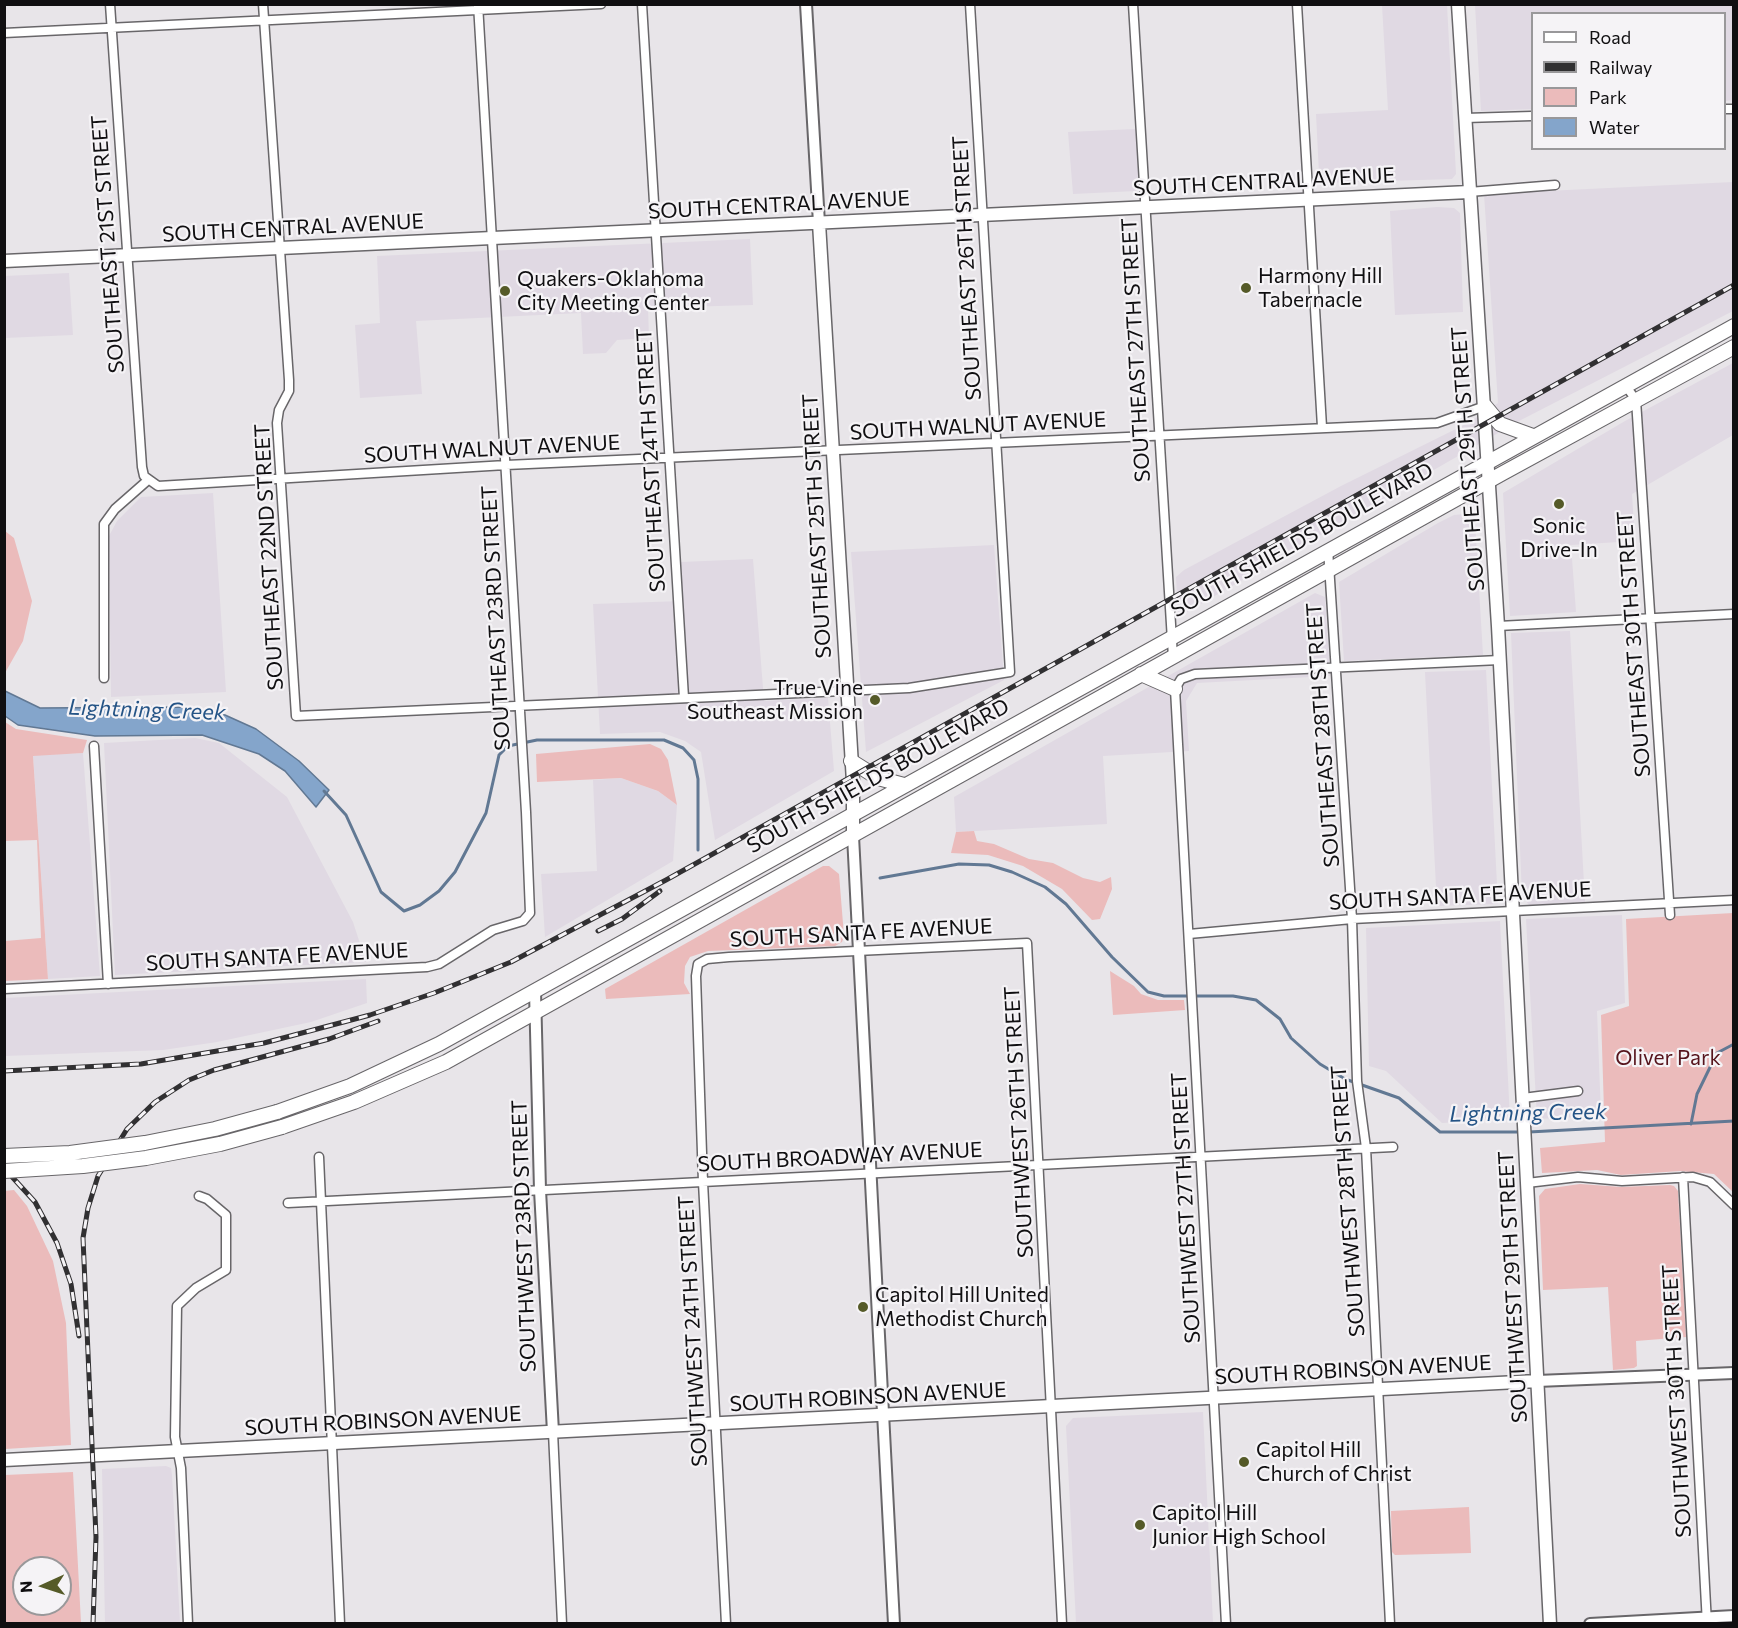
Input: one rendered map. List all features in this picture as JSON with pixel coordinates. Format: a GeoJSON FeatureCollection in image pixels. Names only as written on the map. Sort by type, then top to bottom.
{"type":"FeatureCollection","features":[{"type":"Feature","properties":{"kind":"main road","name":"SOUTHEAST 29TH STREET"},"geometry":{"type":"LineString","coordinates":[[1458,4],[1469,192],[1489,459],[1513,912]]}},
{"type":"Feature","properties":{"kind":"main road","name":"SOUTH CENTRAL AVENUE"},"geometry":{"type":"LineString","coordinates":[[4,261],[1469,192]]}},
{"type":"Feature","properties":{"kind":"main road","name":"SOUTHEAST 25TH STREET"},"geometry":{"type":"LineString","coordinates":[[819,223],[852,761],[853,836]]}},
{"type":"Feature","properties":{"kind":"main road","name":"SOUTH SHIELDS BOULEVARD"},"geometry":{"type":"LineString","coordinates":[[4,1156],[70,1153],[145,1143],[215,1130],[277,1112],[350,1086],[400,1064],[535,992],[1489,459],[1734,326]]}},
{"type":"Feature","properties":{"kind":"main road","name":"SOUTH SHIELDS BOULEVARD"},"geometry":{"type":"LineString","coordinates":[[4,1171],[84,1166],[147,1158],[220,1144],[282,1127],[407,1081],[853,836],[1489,480],[1734,347]]}},
{"type":"Feature","properties":{"kind":"main road"},"geometry":{"type":"LineString","coordinates":[[1485,406],[1497,421],[1507,428],[1533,436]]}},
{"type":"Feature","properties":{"kind":"main road"},"geometry":{"type":"LineString","coordinates":[[1141,674],[1175,689]]}},
{"type":"Feature","properties":{"kind":"main road"},"geometry":{"type":"LineString","coordinates":[[1000,732],[1010,748]]}},
{"type":"Feature","properties":{"kind":"main road"},"geometry":{"type":"LineString","coordinates":[[852,761],[878,778],[904,785]]}},
{"type":"Feature","properties":{"kind":"main road","name":"SOUTHWEST 29TH STREET"},"geometry":{"type":"LineString","coordinates":[[1513,912],[1550,1623]]}},
{"type":"Feature","properties":{"kind":"main road","name":"SOUTH ROBINSON AVENUE"},"geometry":{"type":"LineString","coordinates":[[4,1460],[1537,1381]]}},
{"type":"Feature","properties":{"kind":"street","name":"SOUTHEAST 21ST STREET"},"geometry":{"type":"LineString","coordinates":[[110,4],[142,467],[148,480]]}},
{"type":"Feature","properties":{"kind":"street","name":"SOUTHEAST 22ND STREET"},"geometry":{"type":"LineString","coordinates":[[263,4],[289,387],[277,417],[296,716],[519,705]]}},
{"type":"Feature","properties":{"kind":"street"},"geometry":{"type":"LineString","coordinates":[[4,33],[264,21],[478,7],[601,4]]}},
{"type":"Feature","properties":{"kind":"street","name":"SOUTHEAST 24TH STREET"},"geometry":{"type":"LineString","coordinates":[[642,4],[684,698]]}},
{"type":"Feature","properties":{"kind":"street","name":"SOUTHEAST 25TH STREET"},"geometry":{"type":"LineString","coordinates":[[806,4],[819,223]]}},
{"type":"Feature","properties":{"kind":"street","name":"SOUTHEAST 26TH STREET"},"geometry":{"type":"LineString","coordinates":[[847,691],[909,688],[1010,672],[970,4]]}},
{"type":"Feature","properties":{"kind":"street","name":"SOUTHEAST 27TH STREET"},"geometry":{"type":"LineString","coordinates":[[1133,4],[1173,657]]}},
{"type":"Feature","properties":{"kind":"street"},"geometry":{"type":"LineString","coordinates":[[1297,4],[1322,427]]}},
{"type":"Feature","properties":{"kind":"street","name":"SOUTHEAST 23RD STREET"},"geometry":{"type":"LineString","coordinates":[[478,7],[530,907]]}},
{"type":"Feature","properties":{"kind":"street"},"geometry":{"type":"LineString","coordinates":[[1465,118],[1531,116]]}},
{"type":"Feature","properties":{"kind":"street","name":"SOUTH CENTRAL AVENUE"},"geometry":{"type":"LineString","coordinates":[[1469,192],[1555,185]]}},
{"type":"Feature","properties":{"kind":"street"},"geometry":{"type":"LineString","coordinates":[[1625,385],[1636,400]]}},
{"type":"Feature","properties":{"kind":"street","name":"SOUTHEAST 30TH STREET"},"geometry":{"type":"LineString","coordinates":[[1636,400],[1669,904]]}},
{"type":"Feature","properties":{"kind":"street","name":"SOUTH WALNUT AVENUE"},"geometry":{"type":"LineString","coordinates":[[148,480],[158,486],[167,486],[506,465],[1437,423],[1485,406]]}},
{"type":"Feature","properties":{"kind":"street"},"geometry":{"type":"LineString","coordinates":[[104,678],[102,531],[108,517],[148,480]]}},
{"type":"Feature","properties":{"kind":"street","name":"SOUTHEAST 28TH STREET"},"geometry":{"type":"LineString","coordinates":[[1328,549],[1352,919]]}},
{"type":"Feature","properties":{"kind":"street"},"geometry":{"type":"LineString","coordinates":[[1498,626],[1734,614]]}},
{"type":"Feature","properties":{"kind":"street"},"geometry":{"type":"LineString","coordinates":[[1189,934],[1175,689],[1181,679],[1190,674],[1500,660]]}},
{"type":"Feature","properties":{"kind":"street"},"geometry":{"type":"LineString","coordinates":[[519,705],[847,691]]}},
{"type":"Feature","properties":{"kind":"street"},"geometry":{"type":"LineString","coordinates":[[94,746],[108,984]]}},
{"type":"Feature","properties":{"kind":"street","name":"SOUTHEAST 25TH STREET"},"geometry":{"type":"LineString","coordinates":[[853,836],[894,1623]]}},
{"type":"Feature","properties":{"kind":"street","name":"SOUTH SANTA FE AVENUE"},"geometry":{"type":"LineString","coordinates":[[1189,934],[1352,919],[1734,900]]}},
{"type":"Feature","properties":{"kind":"street"},"geometry":{"type":"LineString","coordinates":[[1669,904],[1670,915]]}},
{"type":"Feature","properties":{"kind":"street","name":"SOUTH SANTA FE AVENUE"},"geometry":{"type":"LineString","coordinates":[[4,989],[433,966],[493,930],[523,921],[530,907]]}},
{"type":"Feature","properties":{"kind":"street","name":"SOUTHWEST 28TH STREET"},"geometry":{"type":"LineString","coordinates":[[1352,919],[1357,1081],[1365,1148],[1390,1623]]}},
{"type":"Feature","properties":{"kind":"street","name":"SOUTHWEST 27TH STREET"},"geometry":{"type":"LineString","coordinates":[[1189,934],[1226,1623]]}},
{"type":"Feature","properties":{"kind":"street","name":"SOUTH SANTA FE AVENUE"},"geometry":{"type":"LineString","coordinates":[[698,964],[707,959],[729,957],[1027,942]]}},
{"type":"Feature","properties":{"kind":"street","name":"SOUTHWEST 26TH STREET"},"geometry":{"type":"LineString","coordinates":[[1027,942],[1062,1623]]}},
{"type":"Feature","properties":{"kind":"street","name":"SOUTHWEST 24TH STREET"},"geometry":{"type":"LineString","coordinates":[[698,964],[696,976],[704,1182],[726,1623]]}},
{"type":"Feature","properties":{"kind":"street","name":"SOUTHWEST 23RD STREET"},"geometry":{"type":"LineString","coordinates":[[535,992],[540,1190],[562,1623]]}},
{"type":"Feature","properties":{"kind":"street"},"geometry":{"type":"LineString","coordinates":[[1523,1104],[1578,1091]]}},
{"type":"Feature","properties":{"kind":"street","name":"SOUTH BROADWAY AVENUE"},"geometry":{"type":"LineString","coordinates":[[288,1203],[1393,1147]]}},
{"type":"Feature","properties":{"kind":"street"},"geometry":{"type":"LineString","coordinates":[[319,1157],[340,1623]]}},
{"type":"Feature","properties":{"kind":"street"},"geometry":{"type":"LineString","coordinates":[[1527,1183],[1578,1178],[1622,1181],[1683,1177],[1704,1179],[1734,1205]]}},
{"type":"Feature","properties":{"kind":"street","name":"SOUTHWEST 30TH STREET"},"geometry":{"type":"LineString","coordinates":[[1683,1177],[1707,1620]]}},
{"type":"Feature","properties":{"kind":"street"},"geometry":{"type":"LineString","coordinates":[[188,1623],[178,1451],[175,1437],[177,1306],[196,1288],[226,1270],[226,1215],[207,1199],[199,1196]]}},
{"type":"Feature","properties":{"kind":"street","name":"SOUTH ROBINSON AVENUE"},"geometry":{"type":"LineString","coordinates":[[1537,1381],[1734,1373]]}},
{"type":"Feature","properties":{"kind":"street"},"geometry":{"type":"LineString","coordinates":[[1590,1623],[1707,1620],[1734,1616]]}},
{"type":"Feature","properties":{"kind":"shaded area"},"geometry":{"type":"Polygon","coordinates":[[[1382,5],[1447,5],[1456,174],[1452,179],[1322,183],[1319,174],[1316,114],[1388,110],[1382,5]]]}},
{"type":"Feature","properties":{"kind":"shaded area"},"geometry":{"type":"Polygon","coordinates":[[[1475,5],[1733,5],[1733,100],[1726,101],[1726,12],[1531,12],[1531,109],[1481,111],[1475,5]]]}},
{"type":"Feature","properties":{"kind":"shaded area"},"geometry":{"type":"Polygon","coordinates":[[[1135,129],[1139,185],[1136,191],[1073,194],[1068,132],[1135,129]]]}},
{"type":"Feature","properties":{"kind":"shaded area"},"geometry":{"type":"Polygon","coordinates":[[[1733,182],[1733,311],[1519,421],[1178,617],[1176,577],[1184,570],[1341,486],[1468,423],[1498,403],[1484,194],[1733,182]]]}},
{"type":"Feature","properties":{"kind":"shaded area"},"geometry":{"type":"Polygon","coordinates":[[[1454,208],[1460,213],[1463,312],[1395,315],[1390,211],[1454,208]]]}},
{"type":"Feature","properties":{"kind":"shaded area"},"geometry":{"type":"Polygon","coordinates":[[[750,239],[753,305],[648,308],[649,338],[617,340],[606,353],[583,354],[581,313],[416,321],[422,394],[360,398],[355,325],[380,323],[377,256],[750,239]]]}},
{"type":"Feature","properties":{"kind":"shaded area"},"geometry":{"type":"Polygon","coordinates":[[[69,273],[73,335],[5,338],[5,276],[69,273]]]}},
{"type":"Feature","properties":{"kind":"shaded area"},"geometry":{"type":"Polygon","coordinates":[[[1733,363],[1733,435],[1632,494],[1635,541],[1571,545],[1576,612],[1510,616],[1503,493],[1625,421],[1733,363]]]}},
{"type":"Feature","properties":{"kind":"shaded area"},"geometry":{"type":"Polygon","coordinates":[[[213,493],[226,692],[111,697],[109,536],[117,521],[141,497],[213,493]]]}},
{"type":"Feature","properties":{"kind":"shaded area"},"geometry":{"type":"Polygon","coordinates":[[[1465,514],[1475,522],[1483,655],[1344,661],[1339,582],[1438,523],[1454,515],[1465,514]]]}},
{"type":"Feature","properties":{"kind":"shaded area"},"geometry":{"type":"Polygon","coordinates":[[[994,545],[1004,680],[866,752],[851,552],[994,545]]]}},
{"type":"Feature","properties":{"kind":"shaded area"},"geometry":{"type":"Polygon","coordinates":[[[753,559],[764,701],[828,698],[834,771],[715,840],[701,752],[685,741],[660,732],[600,734],[593,604],[682,601],[681,562],[753,559]]]}},
{"type":"Feature","properties":{"kind":"shaded area"},"geometry":{"type":"Polygon","coordinates":[[[1315,593],[1325,597],[1330,676],[1197,683],[1186,701],[1189,751],[1103,756],[1107,824],[956,832],[954,797],[1315,593]]]}},
{"type":"Feature","properties":{"kind":"shaded area"},"geometry":{"type":"Polygon","coordinates":[[[1570,631],[1585,902],[1529,905],[1522,896],[1511,633],[1570,631]]]}},
{"type":"Feature","properties":{"kind":"shaded area"},"geometry":{"type":"Polygon","coordinates":[[[1486,670],[1498,904],[1437,906],[1425,672],[1486,670]]]}},
{"type":"Feature","properties":{"kind":"shaded area"},"geometry":{"type":"Polygon","coordinates":[[[195,738],[219,743],[287,797],[353,922],[366,962],[115,975],[104,743],[195,738]]]}},
{"type":"Feature","properties":{"kind":"shaded area"},"geometry":{"type":"Polygon","coordinates":[[[83,753],[100,976],[48,979],[33,755],[83,753]]]}},
{"type":"Feature","properties":{"kind":"shaded area"},"geometry":{"type":"Polygon","coordinates":[[[621,778],[658,791],[677,805],[673,861],[545,937],[541,874],[597,871],[593,780],[621,778]]]}},
{"type":"Feature","properties":{"kind":"shaded area"},"geometry":{"type":"Polygon","coordinates":[[[1622,915],[1625,1003],[1597,1011],[1601,1116],[1537,1119],[1526,919],[1622,915]]]}},
{"type":"Feature","properties":{"kind":"shaded area"},"geometry":{"type":"Polygon","coordinates":[[[1500,921],[1510,1119],[1442,1123],[1386,1071],[1369,1066],[1366,928],[1500,921]]]}},
{"type":"Feature","properties":{"kind":"shaded area"},"geometry":{"type":"Polygon","coordinates":[[[366,979],[367,1003],[311,1022],[217,1042],[163,1050],[5,1056],[5,998],[366,979]]]}},
{"type":"Feature","properties":{"kind":"shaded area","name":"Capitol Hill Junior High School"},"geometry":{"type":"Polygon","coordinates":[[[1203,1412],[1213,1623],[1076,1623],[1066,1426],[1073,1418],[1203,1412]]]}},
{"type":"Feature","properties":{"kind":"shaded area"},"geometry":{"type":"Polygon","coordinates":[[[166,1466],[171,1468],[172,1475],[180,1623],[105,1623],[102,1469],[166,1466]]]}},
{"type":"Feature","properties":{"kind":"green space"},"geometry":{"type":"Polygon","coordinates":[[[5,531],[14,538],[32,601],[23,641],[5,673],[5,531]]]}},
{"type":"Feature","properties":{"kind":"green space"},"geometry":{"type":"Polygon","coordinates":[[[5,722],[16,729],[87,740],[83,753],[33,756],[48,979],[5,981],[5,941],[41,938],[37,840],[5,841],[5,722]]]}},
{"type":"Feature","properties":{"kind":"green space"},"geometry":{"type":"Polygon","coordinates":[[[650,744],[661,749],[668,760],[677,805],[658,791],[621,778],[537,782],[536,754],[650,744]]]}},
{"type":"Feature","properties":{"kind":"green space"},"geometry":{"type":"Polygon","coordinates":[[[974,831],[977,841],[994,844],[1029,859],[1053,863],[1083,878],[1100,882],[1111,877],[1112,889],[1100,919],[1092,920],[1062,889],[1023,866],[988,855],[951,853],[956,832],[974,831]]]}},
{"type":"Feature","properties":{"kind":"green space"},"geometry":{"type":"Polygon","coordinates":[[[823,866],[829,866],[839,874],[844,936],[842,942],[835,946],[708,951],[690,957],[685,966],[684,983],[690,994],[606,999],[605,989],[823,866]]]}},
{"type":"Feature","properties":{"kind":"green space","name":"Oliver Park"},"geometry":{"type":"Polygon","coordinates":[[[1733,913],[1733,1192],[1714,1174],[1680,1171],[1621,1175],[1597,1170],[1542,1173],[1540,1148],[1605,1142],[1601,1015],[1629,1006],[1626,919],[1733,913]]]}},
{"type":"Feature","properties":{"kind":"green space"},"geometry":{"type":"Polygon","coordinates":[[[1110,971],[1134,986],[1141,994],[1158,1000],[1184,1000],[1185,1010],[1113,1015],[1110,971]]]}},
{"type":"Feature","properties":{"kind":"green space"},"geometry":{"type":"Polygon","coordinates":[[[1580,1184],[1621,1187],[1670,1185],[1678,1191],[1686,1337],[1636,1341],[1637,1366],[1634,1368],[1613,1370],[1608,1287],[1543,1290],[1539,1196],[1545,1189],[1580,1184]]]}},
{"type":"Feature","properties":{"kind":"green space"},"geometry":{"type":"Polygon","coordinates":[[[14,1190],[27,1206],[53,1261],[66,1323],[71,1445],[5,1449],[4,1191],[14,1190]]]}},
{"type":"Feature","properties":{"kind":"green space"},"geometry":{"type":"Polygon","coordinates":[[[73,1472],[81,1623],[5,1623],[5,1475],[73,1472]]]}},
{"type":"Feature","properties":{"kind":"green space"},"geometry":{"type":"Polygon","coordinates":[[[1469,1507],[1471,1553],[1395,1555],[1392,1552],[1391,1511],[1469,1507]]]}},
{"type":"Feature","properties":{"kind":"water","name":"Lightning Creek"},"geometry":{"type":"Polygon","coordinates":[[[5,691],[40,708],[180,707],[225,715],[256,729],[299,761],[329,790],[316,807],[285,771],[259,754],[202,735],[95,736],[18,725],[5,716],[5,691]]]}},
{"type":"Feature","properties":{"kind":"waterway","name":"Lightning Creek"},"geometry":{"type":"LineString","coordinates":[[324,791],[346,815],[381,892],[404,911],[420,905],[439,891],[455,872],[486,813],[499,755],[508,746],[537,740],[664,740],[683,748],[694,760],[698,779],[698,850]]}},
{"type":"Feature","properties":{"kind":"waterway","name":"Lightning Creek"},"geometry":{"type":"LineString","coordinates":[[880,878],[959,864],[989,865],[1012,872],[1045,887],[1066,904],[1112,957],[1148,992],[1164,996],[1233,996],[1256,1000],[1280,1019],[1291,1038],[1320,1064],[1345,1079],[1399,1098],[1440,1132],[1522,1132]]}},
{"type":"Feature","properties":{"kind":"waterway"},"geometry":{"type":"LineString","coordinates":[[1691,1124],[1697,1094],[1717,1053],[1734,1044]]}},
{"type":"Feature","properties":{"kind":"waterway","name":"Lightning Creek"},"geometry":{"type":"LineString","coordinates":[[1529,1132],[1734,1121]]}},
{"type":"Feature","properties":{"kind":"railway"},"geometry":{"type":"LineString","coordinates":[[4,1071],[141,1064],[264,1043],[370,1015],[434,993],[511,962],[666,880],[1734,285]]}},
{"type":"Feature","properties":{"kind":"railway"},"geometry":{"type":"LineString","coordinates":[[598,931],[622,919],[660,891]]}},
{"type":"Feature","properties":{"kind":"railway"},"geometry":{"type":"LineString","coordinates":[[93,1624],[96,1537],[83,1238],[88,1208],[98,1176],[127,1129],[155,1102],[189,1080],[214,1070],[329,1039],[378,1021]]}},
{"type":"Feature","properties":{"kind":"railway"},"geometry":{"type":"LineString","coordinates":[[4,1168],[35,1202],[57,1243],[71,1284],[79,1336]]}},
{"type":"Feature","properties":{"kind":"place","name":"Harmony Hill Tabernacle"},"geometry":{"type":"Point","coordinates":[1246,288]}},
{"type":"Feature","properties":{"kind":"place","name":"Quakers-Oklahoma City Meeting Center"},"geometry":{"type":"Point","coordinates":[505,291]}},
{"type":"Feature","properties":{"kind":"place","name":"Sonic Drive-In"},"geometry":{"type":"Point","coordinates":[1559,504]}},
{"type":"Feature","properties":{"kind":"place","name":"True Vine Southeast Mission"},"geometry":{"type":"Point","coordinates":[875,700]}},
{"type":"Feature","properties":{"kind":"place","name":"Capitol Hill United Methodist Church"},"geometry":{"type":"Point","coordinates":[863,1307]}},
{"type":"Feature","properties":{"kind":"place","name":"Capitol Hill Church of Christ"},"geometry":{"type":"Point","coordinates":[1244,1462]}},
{"type":"Feature","properties":{"kind":"place","name":"Capitol Hill Junior High School"},"geometry":{"type":"Point","coordinates":[1140,1525]}}]}
